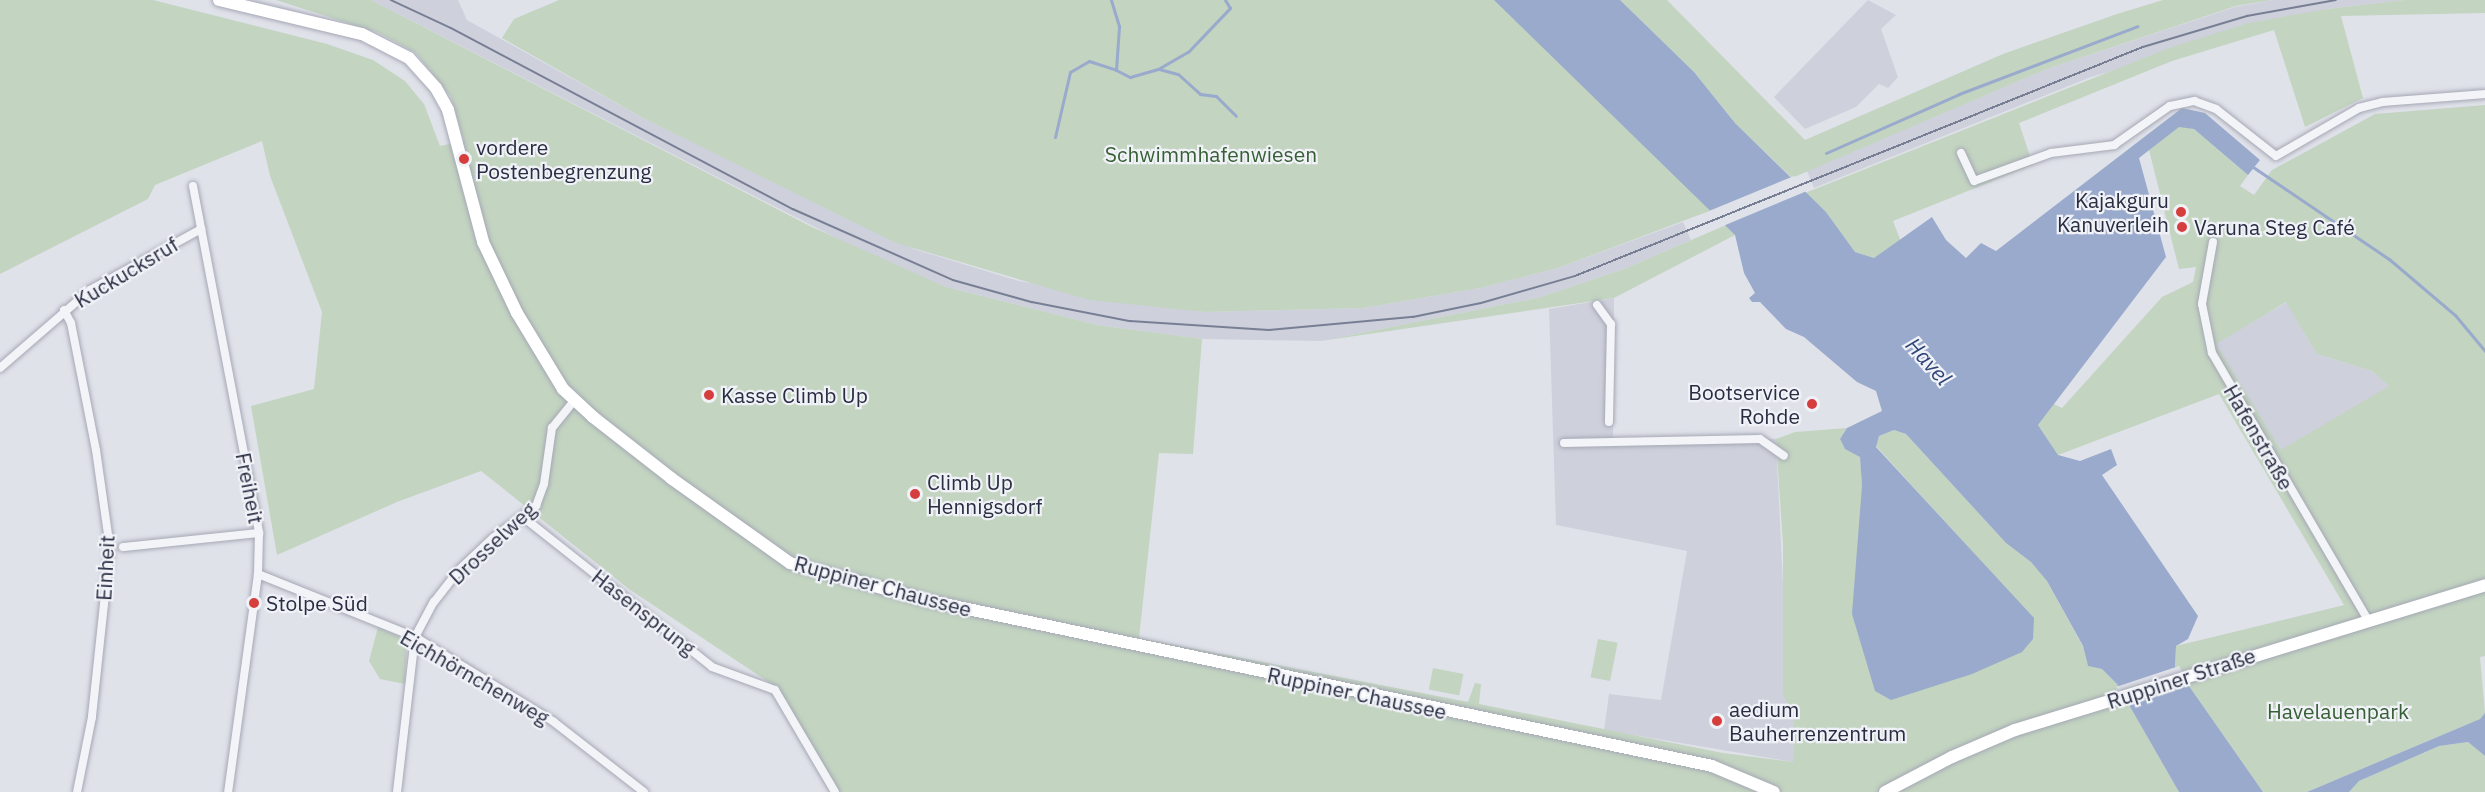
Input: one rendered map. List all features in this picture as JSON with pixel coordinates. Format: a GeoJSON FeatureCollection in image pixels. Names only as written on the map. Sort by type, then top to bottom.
{"type":"FeatureCollection","features":[{"type":"Feature","properties":{"kind":"main road","name":"Ruppiner Chaussee"},"geometry":{"type":"LineString","coordinates":[[219,0],[362,34],[391,46],[429,79],[452,124],[475,219],[490,257],[534,345],[574,401],[722,517],[774,554],[806,570],[1289,679],[1658,753],[1712,766],[1774,792]]}},
{"type":"Feature","properties":{"kind":"main road","name":"Ruppiner Straße"},"geometry":{"type":"LineString","coordinates":[[1885,792],[1952,757],[2015,730],[2367,618],[2485,585]]}},
{"type":"Feature","properties":{"kind":"street"},"geometry":{"type":"LineString","coordinates":[[1961,153],[1974,181],[2051,153],[2114,145],[2170,106],[2194,101],[2216,109],[2276,156],[2359,108],[2383,102],[2485,94]]}},
{"type":"Feature","properties":{"kind":"street","name":"Freiheit"},"geometry":{"type":"LineString","coordinates":[[193,186],[259,533],[258,574],[228,792]]}},
{"type":"Feature","properties":{"kind":"street","name":"Kuckucksruf"},"geometry":{"type":"LineString","coordinates":[[0,368],[64,310],[90,290],[201,229]]}},
{"type":"Feature","properties":{"kind":"street","name":"Hafenstraße"},"geometry":{"type":"LineString","coordinates":[[2213,242],[2202,304],[2212,353],[2367,618]]}},
{"type":"Feature","properties":{"kind":"street"},"geometry":{"type":"LineString","coordinates":[[1597,305],[1611,324],[1609,422]]}},
{"type":"Feature","properties":{"kind":"street","name":"Einheit"},"geometry":{"type":"LineString","coordinates":[[64,310],[71,323],[96,450],[110,548],[92,717],[76,792]]}},
{"type":"Feature","properties":{"kind":"street","name":"Drosselweg"},"geometry":{"type":"LineString","coordinates":[[397,792],[415,637],[434,602],[459,570],[493,538],[523,517],[540,497],[552,428],[574,401]]}},
{"type":"Feature","properties":{"kind":"street"},"geometry":{"type":"LineString","coordinates":[[1564,443],[1760,439],[1784,456]]}},
{"type":"Feature","properties":{"kind":"street","name":"Hasensprung"},"geometry":{"type":"LineString","coordinates":[[523,517],[712,667],[775,690],[836,792]]}},
{"type":"Feature","properties":{"kind":"street"},"geometry":{"type":"LineString","coordinates":[[123,547],[259,533]]}},
{"type":"Feature","properties":{"kind":"street","name":"Eichhörnchenweg"},"geometry":{"type":"LineString","coordinates":[[258,574],[415,637],[554,722],[644,792]]}},
{"type":"Feature","properties":{"kind":"shaded area"},"geometry":{"type":"Polygon","coordinates":[[[371,0],[458,0],[467,20],[645,119],[914,249],[1019,281],[1206,312],[1363,308],[1480,288],[1558,268],[1683,222],[1691,240],[1624,269],[1541,297],[1321,341],[1202,339],[1097,325],[946,287],[860,250],[371,0]]]}},
{"type":"Feature","properties":{"kind":"shaded area"},"geometry":{"type":"Polygon","coordinates":[[[1868,0],[1896,15],[1881,29],[1898,77],[1888,88],[1879,84],[1856,107],[1805,129],[1774,97],[1868,0]]]}},
{"type":"Feature","properties":{"kind":"shaded area"},"geometry":{"type":"Polygon","coordinates":[[[2272,0],[2405,0],[2327,9],[2091,77],[1814,188],[1807,171],[2047,69],[2235,7],[2272,0]]]}},
{"type":"Feature","properties":{"kind":"shaded area"},"geometry":{"type":"Polygon","coordinates":[[[1614,298],[1613,439],[1776,439],[1789,711],[1794,720],[1793,762],[1604,730],[1609,694],[1661,700],[1687,551],[1556,525],[1549,309],[1614,298]]]}},
{"type":"Feature","properties":{"kind":"shaded area"},"geometry":{"type":"Polygon","coordinates":[[[2287,302],[2317,354],[2372,371],[2390,386],[2281,451],[2215,343],[2287,302]]]}},
{"type":"Feature","properties":{"kind":"green space"},"geometry":{"type":"Polygon","coordinates":[[[0,0],[153,0],[327,44],[373,60],[405,81],[424,104],[440,146],[464,141],[451,97],[416,53],[379,33],[276,0],[371,0],[810,226],[946,287],[1097,325],[1202,339],[1193,454],[1159,453],[1139,638],[1468,702],[1475,683],[1481,684],[1479,704],[1723,753],[1793,762],[1794,720],[1783,694],[1783,545],[1776,439],[1795,432],[1847,428],[1840,439],[1845,449],[1860,456],[1862,486],[2033,618],[1876,446],[1879,436],[1894,430],[1906,434],[2006,543],[2031,562],[2047,581],[2083,647],[2088,666],[2102,669],[2117,684],[2179,792],[837,792],[776,687],[629,589],[481,471],[397,502],[277,555],[251,406],[314,389],[322,312],[270,176],[262,141],[155,185],[148,199],[0,274],[0,0]]]}},
{"type":"Feature","properties":{"kind":"green space","name":"Schwimmhafenwiesen"},"geometry":{"type":"Polygon","coordinates":[[[559,0],[1499,0],[1712,210],[1558,268],[1480,288],[1363,308],[1206,312],[1089,300],[896,243],[645,119],[502,38],[514,19],[559,0]]]}},
{"type":"Feature","properties":{"kind":"green space"},"geometry":{"type":"Polygon","coordinates":[[[1620,0],[1667,0],[1805,140],[2003,54],[2163,0],[2272,0],[2236,6],[2047,69],[1792,178],[1735,123],[1694,72],[1620,0]]]}},
{"type":"Feature","properties":{"kind":"green space"},"geometry":{"type":"Polygon","coordinates":[[[2405,0],[2485,0],[2485,13],[2341,16],[2363,98],[2305,127],[2274,30],[2172,61],[2019,123],[2033,165],[1893,221],[1901,242],[1874,258],[1855,252],[1826,212],[1805,193],[2169,48],[2249,23],[2327,9],[2405,0]]]}},
{"type":"Feature","properties":{"kind":"green space"},"geometry":{"type":"Polygon","coordinates":[[[2485,105],[2485,656],[2480,657],[2485,713],[2480,719],[2307,792],[2263,792],[2175,666],[2176,646],[2344,605],[2219,394],[2058,455],[2038,425],[2054,404],[2062,408],[2162,297],[2193,282],[2196,267],[2179,269],[2149,150],[2179,126],[2194,129],[2248,175],[2240,186],[2254,195],[2272,170],[2375,114],[2485,105]],[[2286,302],[2216,344],[2281,450],[2389,386],[2372,371],[2317,354],[2286,302]]]}},
{"type":"Feature","properties":{"kind":"green space"},"geometry":{"type":"Polygon","coordinates":[[[1726,225],[1735,235],[1614,298],[1321,341],[1541,297],[1624,269],[1726,225]]]}},
{"type":"Feature","properties":{"kind":"green space"},"geometry":{"type":"Polygon","coordinates":[[[378,627],[407,640],[405,684],[380,679],[369,661],[378,627]]]}},
{"type":"Feature","properties":{"kind":"green space"},"geometry":{"type":"Polygon","coordinates":[[[1598,639],[1618,643],[1610,681],[1591,677],[1598,639]]]}},
{"type":"Feature","properties":{"kind":"green space"},"geometry":{"type":"Polygon","coordinates":[[[1433,668],[1463,674],[1459,696],[1429,690],[1433,668]]]}},
{"type":"Feature","properties":{"kind":"green space","name":"Havelauenpark"},"geometry":{"type":"Polygon","coordinates":[[[2468,742],[2485,756],[2485,792],[2349,792],[2359,781],[2439,746],[2468,742]]]}},
{"type":"Feature","properties":{"kind":"water","name":"Havel"},"geometry":{"type":"Polygon","coordinates":[[[1494,0],[1620,0],[1694,72],[1735,123],[1826,212],[1855,252],[1874,258],[1932,217],[1946,240],[1966,258],[1981,243],[1996,251],[2182,108],[2205,113],[2260,160],[2248,175],[2194,129],[2179,127],[2139,158],[2166,257],[2038,425],[2058,455],[2080,461],[2111,449],[2117,465],[2102,475],[2198,616],[2188,639],[2176,646],[2175,666],[2263,792],[2179,792],[2117,684],[2102,669],[2088,666],[2083,646],[2047,581],[2031,562],[2006,543],[1906,434],[1894,430],[1879,436],[1876,447],[2034,618],[2033,639],[2022,652],[1972,674],[1891,700],[1875,691],[1852,614],[1862,486],[1860,457],[1845,449],[1840,439],[1847,428],[1882,411],[1876,391],[1857,382],[1804,337],[1786,329],[1760,302],[1752,302],[1749,298],[1755,293],[1744,273],[1735,235],[1494,0]]]}},
{"type":"Feature","properties":{"kind":"water"},"geometry":{"type":"Polygon","coordinates":[[[2485,713],[2485,756],[2468,742],[2439,746],[2359,781],[2349,792],[2307,792],[2480,719],[2485,713]]]}},
{"type":"Feature","properties":{"kind":"pier"},"geometry":{"type":"Polygon","coordinates":[[[1794,176],[1807,191],[1723,226],[1709,211],[1794,176]]]}},
{"type":"Feature","properties":{"kind":"pier"},"geometry":{"type":"Polygon","coordinates":[[[2179,666],[2191,685],[2128,706],[2116,687],[2179,666]]]}},
{"type":"Feature","properties":{"kind":"waterway"},"geometry":{"type":"LineString","coordinates":[[1111,0],[1119,27],[1116,70],[1130,77],[1158,69],[1188,52],[1230,8],[1225,0]]}},
{"type":"Feature","properties":{"kind":"waterway"},"geometry":{"type":"LineString","coordinates":[[1826,153],[1959,94],[2138,26]]}},
{"type":"Feature","properties":{"kind":"waterway"},"geometry":{"type":"LineString","coordinates":[[1055,137],[1070,72],[1089,61],[1116,70]]}},
{"type":"Feature","properties":{"kind":"waterway"},"geometry":{"type":"LineString","coordinates":[[1159,69],[1178,74],[1200,94],[1216,96],[1236,116]]}},
{"type":"Feature","properties":{"kind":"waterway"},"geometry":{"type":"LineString","coordinates":[[2253,167],[2389,259],[2455,315],[2485,351]]}},
{"type":"Feature","properties":{"kind":"tram line"},"geometry":{"type":"LineString","coordinates":[[391,0],[451,28],[793,209],[953,280],[1032,302],[1130,321],[1269,330],[1413,317],[1481,303],[1575,276],[2143,47],[2247,16],[2336,0]]}},
{"type":"Feature","properties":{"kind":"place","name":"vordere Postenbegrenzung"},"geometry":{"type":"Point","coordinates":[464,159]}},
{"type":"Feature","properties":{"kind":"place","name":"Kajakguru Kanuverleih"},"geometry":{"type":"Point","coordinates":[2181,212]}},
{"type":"Feature","properties":{"kind":"place","name":"Varuna Steg Café"},"geometry":{"type":"Point","coordinates":[2182,227]}},
{"type":"Feature","properties":{"kind":"place","name":"Kasse Climb Up"},"geometry":{"type":"Point","coordinates":[709,395]}},
{"type":"Feature","properties":{"kind":"place","name":"Bootservice Rohde"},"geometry":{"type":"Point","coordinates":[1812,404]}},
{"type":"Feature","properties":{"kind":"place","name":"Climb Up Hennigsdorf"},"geometry":{"type":"Point","coordinates":[915,494]}},
{"type":"Feature","properties":{"kind":"place","name":"Stolpe Süd"},"geometry":{"type":"Point","coordinates":[254,603]}},
{"type":"Feature","properties":{"kind":"place","name":"aedium Bauherrenzentrum"},"geometry":{"type":"Point","coordinates":[1717,721]}}]}
